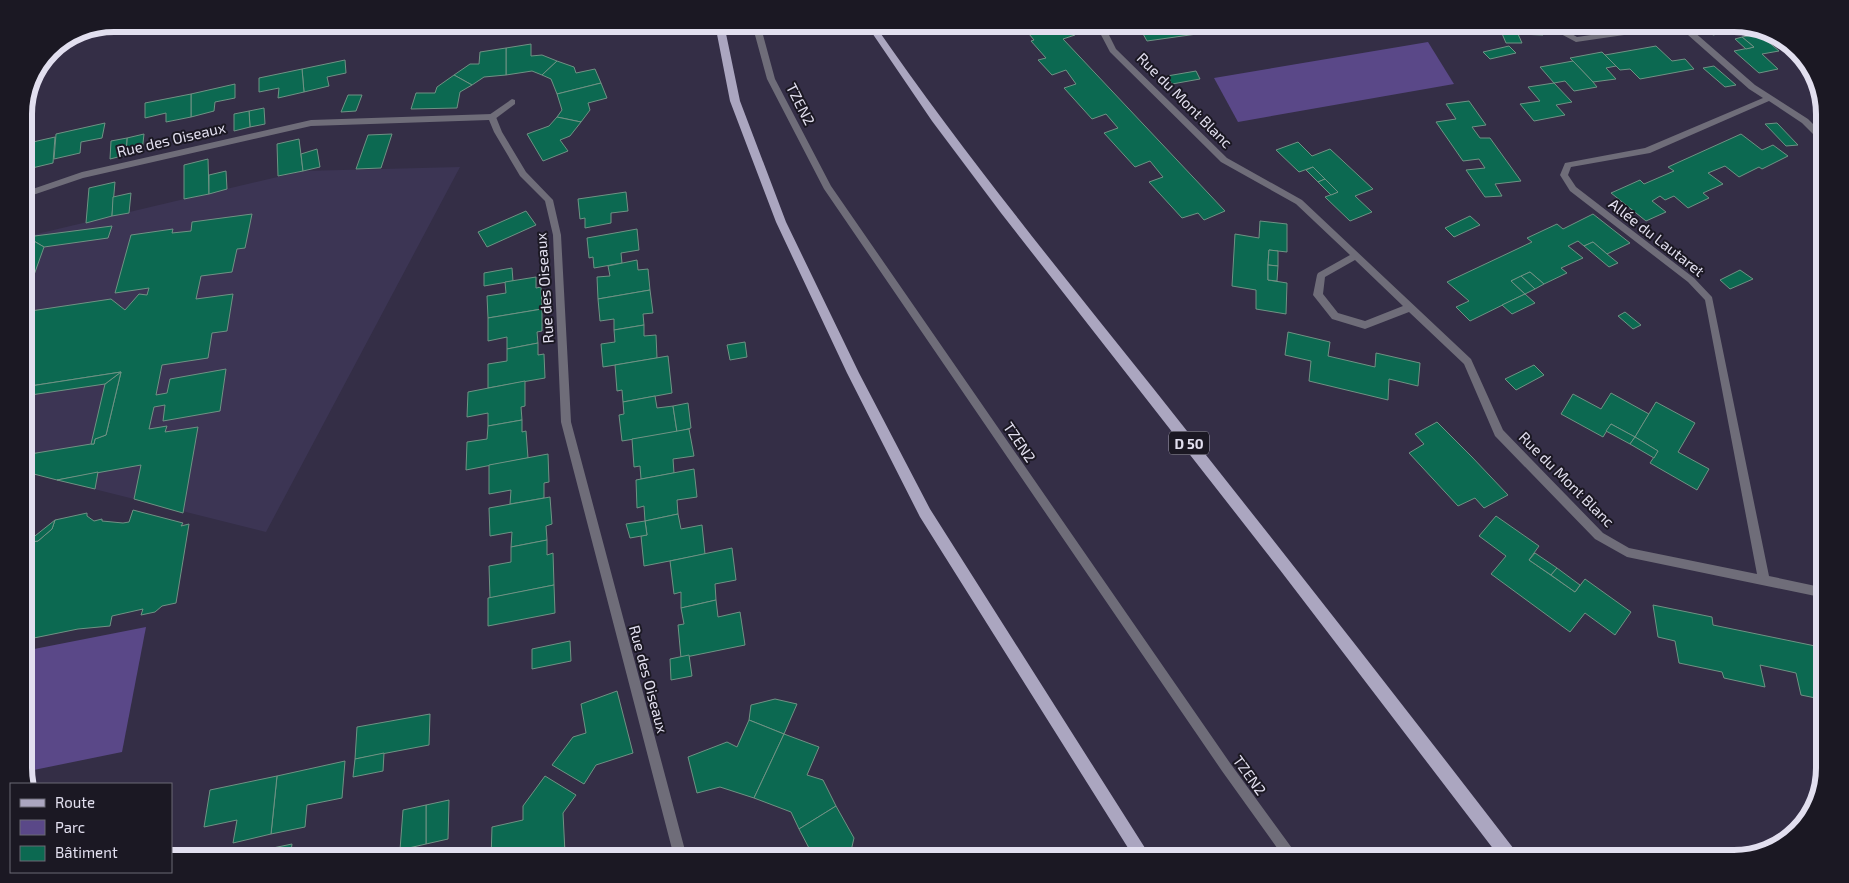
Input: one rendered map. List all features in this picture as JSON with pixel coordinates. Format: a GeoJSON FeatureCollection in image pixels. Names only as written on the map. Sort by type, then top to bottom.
{"type":"FeatureCollection","features":[{"type":"Feature","properties":{"kind":"main road"},"geometry":{"type":"LineString","coordinates":[[721,32],[735,101],[781,222],[853,373],[925,513],[1139,851]]}},
{"type":"Feature","properties":{"kind":"main road","name":"D 50"},"geometry":{"type":"LineString","coordinates":[[875,32],[966,158],[1505,851]]}},
{"type":"Feature","properties":{"kind":"street","name":"TZEN2"},"geometry":{"type":"LineString","coordinates":[[758,32],[771,79],[827,187],[1214,751],[1286,851]]}},
{"type":"Feature","properties":{"kind":"street","name":"Rue du Mont Blanc"},"geometry":{"type":"LineString","coordinates":[[1104,32],[1113,50],[1224,160],[1299,202],[1468,362],[1499,433],[1600,536],[1627,552],[1816,591]]}},
{"type":"Feature","properties":{"kind":"street"},"geometry":{"type":"LineString","coordinates":[[1564,32],[1576,40],[1628,32]]}},
{"type":"Feature","properties":{"kind":"street"},"geometry":{"type":"LineString","coordinates":[[1690,32],[1752,87],[1805,120],[1816,132]]}},
{"type":"Feature","properties":{"kind":"street","name":"Allée du Lautaret"},"geometry":{"type":"LineString","coordinates":[[1764,581],[1710,299],[1691,280],[1573,189],[1564,175],[1568,165],[1647,151],[1769,98]]}},
{"type":"Feature","properties":{"kind":"street"},"geometry":{"type":"LineString","coordinates":[[492,117],[512,102]]}},
{"type":"Feature","properties":{"kind":"street","name":"Rue des Oiseaux"},"geometry":{"type":"LineString","coordinates":[[33,192],[82,175],[311,123],[492,117],[498,132],[523,174],[549,200],[557,235],[566,422],[682,851]]}},
{"type":"Feature","properties":{"kind":"street"},"geometry":{"type":"LineString","coordinates":[[1356,256],[1321,275],[1318,295],[1335,316],[1365,325],[1411,307]]}},
{"type":"Feature","properties":{"kind":"shaded area"},"geometry":{"type":"Polygon","coordinates":[[[460,167],[266,532],[33,474],[33,235],[303,171],[460,167]]]}},
{"type":"Feature","properties":{"kind":"green space"},"geometry":{"type":"Polygon","coordinates":[[[1428,42],[1454,84],[1238,122],[1214,78],[1428,42]]]}},
{"type":"Feature","properties":{"kind":"green space"},"geometry":{"type":"Polygon","coordinates":[[[146,627],[122,752],[33,770],[33,649],[146,627]]]}},
{"type":"Feature","properties":{"kind":"building"},"geometry":{"type":"Polygon","coordinates":[[[1027,32],[1072,32],[1075,35],[1063,39],[1225,211],[1204,220],[1198,213],[1182,218],[1149,182],[1163,177],[1150,161],[1135,167],[1104,133],[1118,128],[1106,114],[1092,119],[1064,88],[1076,84],[1066,70],[1052,75],[1038,60],[1046,58],[1031,41],[1034,40],[1027,32]]]}},
{"type":"Feature","properties":{"kind":"building"},"geometry":{"type":"Polygon","coordinates":[[[1142,32],[1204,33],[1147,41],[1142,32]]]}},
{"type":"Feature","properties":{"kind":"building"},"geometry":{"type":"Polygon","coordinates":[[[1501,32],[1542,32],[1543,35],[1518,34],[1522,43],[1506,43],[1501,32]]]}},
{"type":"Feature","properties":{"kind":"building"},"geometry":{"type":"Polygon","coordinates":[[[1709,32],[1726,32],[1713,35],[1709,32]]]}},
{"type":"Feature","properties":{"kind":"building"},"geometry":{"type":"Polygon","coordinates":[[[1756,35],[1764,38],[1779,51],[1762,54],[1778,69],[1759,73],[1734,51],[1754,47],[1742,37],[1756,35]]]}},
{"type":"Feature","properties":{"kind":"building"},"geometry":{"type":"Polygon","coordinates":[[[1742,37],[1754,47],[1746,49],[1735,39],[1742,37]]]}},
{"type":"Feature","properties":{"kind":"building"},"geometry":{"type":"Polygon","coordinates":[[[531,44],[531,56],[542,55],[557,61],[542,75],[532,71],[506,75],[506,48],[531,44]]]}},
{"type":"Feature","properties":{"kind":"building"},"geometry":{"type":"Polygon","coordinates":[[[1509,46],[1516,53],[1490,59],[1483,52],[1509,46]]]}},
{"type":"Feature","properties":{"kind":"building"},"geometry":{"type":"Polygon","coordinates":[[[1656,46],[1672,61],[1685,59],[1694,69],[1640,79],[1630,69],[1620,70],[1605,55],[1656,46]]]}},
{"type":"Feature","properties":{"kind":"building"},"geometry":{"type":"Polygon","coordinates":[[[506,48],[506,75],[484,77],[472,85],[454,75],[470,64],[479,64],[480,52],[506,48]]]}},
{"type":"Feature","properties":{"kind":"building"},"geometry":{"type":"Polygon","coordinates":[[[1602,52],[1616,66],[1606,68],[1616,79],[1593,82],[1570,58],[1602,52]]]}},
{"type":"Feature","properties":{"kind":"building"},"geometry":{"type":"Polygon","coordinates":[[[345,60],[346,73],[327,77],[329,86],[304,92],[302,69],[345,60]]]}},
{"type":"Feature","properties":{"kind":"building"},"geometry":{"type":"Polygon","coordinates":[[[557,61],[574,67],[576,73],[595,69],[601,83],[557,94],[551,79],[542,75],[557,61]]]}},
{"type":"Feature","properties":{"kind":"building"},"geometry":{"type":"Polygon","coordinates":[[[1573,61],[1597,87],[1574,91],[1565,81],[1554,83],[1540,67],[1573,61]]]}},
{"type":"Feature","properties":{"kind":"building"},"geometry":{"type":"Polygon","coordinates":[[[1714,66],[1736,85],[1725,87],[1703,68],[1714,66]]]}},
{"type":"Feature","properties":{"kind":"building"},"geometry":{"type":"Polygon","coordinates":[[[302,69],[304,92],[278,98],[279,88],[259,92],[259,78],[302,69]]]}},
{"type":"Feature","properties":{"kind":"building"},"geometry":{"type":"Polygon","coordinates":[[[1196,71],[1200,79],[1172,84],[1167,76],[1196,71]]]}},
{"type":"Feature","properties":{"kind":"building"},"geometry":{"type":"Polygon","coordinates":[[[454,75],[472,85],[460,92],[457,108],[411,109],[416,93],[435,93],[437,87],[454,75]]]}},
{"type":"Feature","properties":{"kind":"building"},"geometry":{"type":"Polygon","coordinates":[[[601,83],[607,98],[588,103],[590,110],[581,122],[557,117],[562,110],[557,94],[601,83]]]}},
{"type":"Feature","properties":{"kind":"building"},"geometry":{"type":"Polygon","coordinates":[[[1554,83],[1572,102],[1556,105],[1565,115],[1534,121],[1520,104],[1540,101],[1528,87],[1554,83]]]}},
{"type":"Feature","properties":{"kind":"building"},"geometry":{"type":"Polygon","coordinates":[[[235,84],[235,98],[215,102],[214,111],[191,117],[191,94],[235,84]]]}},
{"type":"Feature","properties":{"kind":"building"},"geometry":{"type":"Polygon","coordinates":[[[191,94],[191,117],[166,122],[166,113],[145,118],[145,103],[191,94]]]}},
{"type":"Feature","properties":{"kind":"building"},"geometry":{"type":"Polygon","coordinates":[[[348,95],[362,95],[356,111],[341,112],[348,95]]]}},
{"type":"Feature","properties":{"kind":"building"},"geometry":{"type":"Polygon","coordinates":[[[1469,101],[1486,125],[1472,127],[1480,138],[1490,138],[1521,181],[1495,184],[1502,196],[1485,197],[1466,170],[1485,168],[1479,159],[1463,161],[1436,122],[1456,119],[1446,104],[1469,101]]]}},
{"type":"Feature","properties":{"kind":"building"},"geometry":{"type":"Polygon","coordinates":[[[264,108],[265,124],[250,127],[249,111],[264,108]]]}},
{"type":"Feature","properties":{"kind":"building"},"geometry":{"type":"Polygon","coordinates":[[[249,111],[250,127],[234,131],[234,114],[249,111]]]}},
{"type":"Feature","properties":{"kind":"building"},"geometry":{"type":"Polygon","coordinates":[[[557,117],[581,122],[570,136],[560,140],[568,151],[543,161],[527,134],[549,126],[557,117]]]}},
{"type":"Feature","properties":{"kind":"building"},"geometry":{"type":"Polygon","coordinates":[[[105,123],[102,138],[81,142],[80,153],[54,159],[56,134],[105,123]]]}},
{"type":"Feature","properties":{"kind":"building"},"geometry":{"type":"Polygon","coordinates":[[[1777,123],[1798,145],[1786,146],[1765,124],[1777,123]]]}},
{"type":"Feature","properties":{"kind":"building"},"geometry":{"type":"Polygon","coordinates":[[[144,134],[142,152],[126,155],[127,138],[144,134]]]}},
{"type":"Feature","properties":{"kind":"building"},"geometry":{"type":"Polygon","coordinates":[[[392,134],[381,168],[356,169],[368,135],[392,134]]]}},
{"type":"Feature","properties":{"kind":"building"},"geometry":{"type":"Polygon","coordinates":[[[1741,134],[1762,150],[1773,145],[1788,156],[1762,169],[1759,167],[1739,177],[1725,166],[1708,173],[1723,184],[1703,193],[1709,198],[1688,208],[1674,196],[1665,200],[1660,196],[1652,201],[1666,212],[1646,221],[1611,193],[1640,180],[1644,184],[1674,171],[1668,167],[1741,134]]]}},
{"type":"Feature","properties":{"kind":"building"},"geometry":{"type":"Polygon","coordinates":[[[55,137],[53,163],[33,168],[33,142],[55,137]]]}},
{"type":"Feature","properties":{"kind":"building"},"geometry":{"type":"Polygon","coordinates":[[[127,138],[126,155],[110,159],[111,141],[127,138]]]}},
{"type":"Feature","properties":{"kind":"building"},"geometry":{"type":"Polygon","coordinates":[[[299,139],[303,171],[278,176],[277,144],[299,139]]]}},
{"type":"Feature","properties":{"kind":"building"},"geometry":{"type":"Polygon","coordinates":[[[1298,142],[1312,156],[1330,149],[1373,189],[1355,196],[1372,212],[1350,221],[1325,197],[1338,192],[1313,167],[1299,172],[1276,150],[1298,142]]]}},
{"type":"Feature","properties":{"kind":"building"},"geometry":{"type":"Polygon","coordinates":[[[317,149],[320,167],[303,171],[301,154],[317,149]]]}},
{"type":"Feature","properties":{"kind":"building"},"geometry":{"type":"Polygon","coordinates":[[[208,159],[209,194],[184,199],[184,165],[208,159]]]}},
{"type":"Feature","properties":{"kind":"building"},"geometry":{"type":"Polygon","coordinates":[[[1313,167],[1325,179],[1318,182],[1306,170],[1313,167]]]}},
{"type":"Feature","properties":{"kind":"building"},"geometry":{"type":"Polygon","coordinates":[[[226,171],[227,189],[209,194],[209,175],[226,171]]]}},
{"type":"Feature","properties":{"kind":"building"},"geometry":{"type":"Polygon","coordinates":[[[1325,179],[1338,192],[1331,195],[1318,182],[1325,179]]]}},
{"type":"Feature","properties":{"kind":"building"},"geometry":{"type":"Polygon","coordinates":[[[115,182],[112,216],[86,223],[89,188],[115,182]]]}},
{"type":"Feature","properties":{"kind":"building"},"geometry":{"type":"Polygon","coordinates":[[[626,192],[628,211],[611,213],[611,223],[585,228],[585,218],[580,219],[578,199],[626,192]]]}},
{"type":"Feature","properties":{"kind":"building"},"geometry":{"type":"Polygon","coordinates":[[[131,193],[129,213],[112,216],[113,197],[131,193]]]}},
{"type":"Feature","properties":{"kind":"building"},"geometry":{"type":"Polygon","coordinates":[[[526,211],[536,225],[487,247],[478,232],[526,211]]]}},
{"type":"Feature","properties":{"kind":"building"},"geometry":{"type":"Polygon","coordinates":[[[252,214],[245,248],[237,249],[232,272],[201,276],[196,299],[233,294],[227,331],[212,333],[208,358],[162,365],[156,395],[167,393],[170,379],[226,369],[220,411],[163,421],[165,405],[154,407],[149,429],[167,426],[165,432],[198,427],[183,513],[134,499],[141,465],[57,480],[33,474],[33,454],[94,444],[95,439],[106,435],[121,372],[33,386],[33,311],[111,299],[125,310],[139,294],[147,295],[149,288],[115,293],[131,235],[173,229],[172,233],[191,231],[192,222],[252,214]]]}},
{"type":"Feature","properties":{"kind":"building"},"geometry":{"type":"Polygon","coordinates":[[[1593,214],[1630,243],[1607,254],[1593,242],[1584,246],[1578,241],[1568,246],[1583,258],[1561,268],[1567,273],[1544,284],[1530,272],[1511,281],[1525,294],[1470,321],[1456,307],[1469,301],[1447,282],[1532,242],[1527,238],[1557,224],[1563,229],[1593,214]]]}},
{"type":"Feature","properties":{"kind":"building"},"geometry":{"type":"Polygon","coordinates":[[[1470,216],[1480,225],[1454,237],[1445,228],[1470,216]]]}},
{"type":"Feature","properties":{"kind":"building"},"geometry":{"type":"Polygon","coordinates":[[[1260,221],[1287,224],[1287,252],[1269,250],[1268,265],[1268,280],[1287,283],[1286,314],[1256,309],[1256,290],[1232,286],[1235,234],[1259,238],[1260,221]]]}},
{"type":"Feature","properties":{"kind":"building"},"geometry":{"type":"Polygon","coordinates":[[[112,226],[108,238],[44,247],[33,241],[33,236],[112,226]]]}},
{"type":"Feature","properties":{"kind":"building"},"geometry":{"type":"Polygon","coordinates":[[[637,229],[639,250],[621,253],[622,263],[594,268],[593,257],[589,258],[587,238],[637,229]]]}},
{"type":"Feature","properties":{"kind":"building"},"geometry":{"type":"Polygon","coordinates":[[[33,241],[44,247],[33,278],[33,241]]]}},
{"type":"Feature","properties":{"kind":"building"},"geometry":{"type":"Polygon","coordinates":[[[1593,242],[1618,263],[1609,267],[1584,246],[1593,242]]]}},
{"type":"Feature","properties":{"kind":"building"},"geometry":{"type":"Polygon","coordinates":[[[1269,250],[1278,251],[1278,266],[1268,265],[1269,250]]]}},
{"type":"Feature","properties":{"kind":"building"},"geometry":{"type":"Polygon","coordinates":[[[637,260],[638,270],[648,269],[650,290],[598,299],[597,277],[610,276],[608,266],[637,260]]]}},
{"type":"Feature","properties":{"kind":"building"},"geometry":{"type":"Polygon","coordinates":[[[1268,265],[1278,266],[1277,281],[1268,280],[1268,265]]]}},
{"type":"Feature","properties":{"kind":"building"},"geometry":{"type":"Polygon","coordinates":[[[512,268],[513,281],[484,286],[484,273],[512,268]]]}},
{"type":"Feature","properties":{"kind":"building"},"geometry":{"type":"Polygon","coordinates":[[[1740,270],[1753,279],[1730,289],[1720,280],[1740,270]]]}},
{"type":"Feature","properties":{"kind":"building"},"geometry":{"type":"Polygon","coordinates":[[[1530,272],[1544,284],[1535,289],[1521,276],[1530,272]]]}},
{"type":"Feature","properties":{"kind":"building"},"geometry":{"type":"Polygon","coordinates":[[[1521,276],[1535,289],[1525,294],[1511,281],[1521,276]]]}},
{"type":"Feature","properties":{"kind":"building"},"geometry":{"type":"Polygon","coordinates":[[[536,277],[536,288],[541,287],[542,309],[488,318],[487,296],[506,293],[505,282],[536,277]]]}},
{"type":"Feature","properties":{"kind":"building"},"geometry":{"type":"Polygon","coordinates":[[[650,290],[653,313],[643,314],[644,325],[614,330],[614,319],[600,321],[598,299],[650,290]]]}},
{"type":"Feature","properties":{"kind":"building"},"geometry":{"type":"Polygon","coordinates":[[[1525,294],[1535,303],[1512,314],[1502,305],[1525,294]]]}},
{"type":"Feature","properties":{"kind":"building"},"geometry":{"type":"Polygon","coordinates":[[[542,309],[542,331],[537,332],[538,343],[507,349],[507,337],[488,341],[488,318],[542,309]]]}},
{"type":"Feature","properties":{"kind":"building"},"geometry":{"type":"Polygon","coordinates":[[[1625,312],[1641,325],[1633,329],[1618,316],[1625,312]]]}},
{"type":"Feature","properties":{"kind":"building"},"geometry":{"type":"Polygon","coordinates":[[[644,325],[644,336],[656,335],[657,358],[603,367],[601,344],[615,342],[614,330],[644,325]]]}},
{"type":"Feature","properties":{"kind":"building"},"geometry":{"type":"Polygon","coordinates":[[[1288,332],[1330,342],[1328,356],[1375,367],[1376,353],[1420,363],[1418,386],[1389,379],[1388,400],[1309,381],[1311,361],[1285,355],[1288,332]]]}},
{"type":"Feature","properties":{"kind":"building"},"geometry":{"type":"Polygon","coordinates":[[[745,342],[747,357],[730,360],[727,345],[745,342]]]}},
{"type":"Feature","properties":{"kind":"building"},"geometry":{"type":"Polygon","coordinates":[[[538,343],[538,355],[544,354],[545,378],[488,388],[488,364],[507,361],[507,349],[538,343]]]}},
{"type":"Feature","properties":{"kind":"building"},"geometry":{"type":"Polygon","coordinates":[[[668,356],[672,393],[623,402],[622,390],[617,391],[615,365],[668,356]]]}},
{"type":"Feature","properties":{"kind":"building"},"geometry":{"type":"Polygon","coordinates":[[[1534,365],[1544,375],[1516,390],[1505,379],[1534,365]]]}},
{"type":"Feature","properties":{"kind":"building"},"geometry":{"type":"Polygon","coordinates":[[[121,372],[106,435],[95,439],[94,444],[91,444],[105,384],[121,372]]]}},
{"type":"Feature","properties":{"kind":"building"},"geometry":{"type":"Polygon","coordinates":[[[121,372],[105,384],[33,395],[33,386],[121,372]]]}},
{"type":"Feature","properties":{"kind":"building"},"geometry":{"type":"Polygon","coordinates":[[[525,381],[525,406],[521,407],[522,420],[488,426],[488,413],[467,417],[468,392],[525,381]]]}},
{"type":"Feature","properties":{"kind":"building"},"geometry":{"type":"Polygon","coordinates":[[[1611,393],[1649,414],[1635,437],[1611,424],[1603,437],[1561,414],[1573,394],[1601,409],[1611,393]]]}},
{"type":"Feature","properties":{"kind":"building"},"geometry":{"type":"Polygon","coordinates":[[[655,396],[657,408],[673,406],[677,432],[622,441],[619,415],[624,414],[623,402],[655,396]]]}},
{"type":"Feature","properties":{"kind":"building"},"geometry":{"type":"Polygon","coordinates":[[[1656,402],[1695,423],[1678,452],[1709,469],[1697,490],[1650,463],[1658,451],[1635,437],[1656,402]]]}},
{"type":"Feature","properties":{"kind":"building"},"geometry":{"type":"Polygon","coordinates":[[[688,403],[691,428],[677,432],[673,406],[688,403]]]}},
{"type":"Feature","properties":{"kind":"building"},"geometry":{"type":"Polygon","coordinates":[[[522,420],[522,432],[526,431],[528,458],[466,470],[467,442],[487,439],[488,426],[522,420]]]}},
{"type":"Feature","properties":{"kind":"building"},"geometry":{"type":"Polygon","coordinates":[[[1437,422],[1508,495],[1484,508],[1475,498],[1458,506],[1409,453],[1424,444],[1415,434],[1437,422]]]}},
{"type":"Feature","properties":{"kind":"building"},"geometry":{"type":"Polygon","coordinates":[[[1611,424],[1635,437],[1630,444],[1606,431],[1611,424]]]}},
{"type":"Feature","properties":{"kind":"building"},"geometry":{"type":"Polygon","coordinates":[[[689,429],[694,456],[673,459],[674,473],[641,479],[640,466],[634,467],[632,439],[689,429]]]}},
{"type":"Feature","properties":{"kind":"building"},"geometry":{"type":"Polygon","coordinates":[[[1635,437],[1658,451],[1654,458],[1630,444],[1635,437]]]}},
{"type":"Feature","properties":{"kind":"building"},"geometry":{"type":"Polygon","coordinates":[[[548,454],[549,482],[544,483],[544,498],[510,504],[511,490],[489,494],[489,465],[548,454]]]}},
{"type":"Feature","properties":{"kind":"building"},"geometry":{"type":"Polygon","coordinates":[[[694,469],[697,497],[677,500],[678,514],[645,521],[644,506],[637,508],[636,480],[694,469]]]}},
{"type":"Feature","properties":{"kind":"building"},"geometry":{"type":"Polygon","coordinates":[[[98,472],[95,489],[57,480],[98,472]]]}},
{"type":"Feature","properties":{"kind":"building"},"geometry":{"type":"Polygon","coordinates":[[[550,497],[552,524],[546,526],[547,540],[511,547],[512,532],[490,536],[489,508],[550,497]]]}},
{"type":"Feature","properties":{"kind":"building"},"geometry":{"type":"Polygon","coordinates":[[[133,510],[183,523],[181,526],[189,524],[176,603],[162,606],[155,612],[141,615],[143,609],[112,616],[110,626],[78,629],[33,638],[33,542],[38,541],[52,529],[55,520],[87,513],[87,516],[94,521],[102,519],[102,521],[129,522],[133,510]]]}},
{"type":"Feature","properties":{"kind":"building"},"geometry":{"type":"Polygon","coordinates":[[[678,514],[681,529],[702,525],[705,554],[644,566],[641,536],[647,535],[645,521],[678,514]]]}},
{"type":"Feature","properties":{"kind":"building"},"geometry":{"type":"Polygon","coordinates":[[[1496,516],[1539,546],[1529,560],[1575,592],[1585,579],[1631,612],[1615,635],[1585,613],[1570,632],[1491,574],[1506,556],[1479,536],[1496,516]]]}},
{"type":"Feature","properties":{"kind":"building"},"geometry":{"type":"Polygon","coordinates":[[[55,520],[52,529],[38,541],[33,542],[33,537],[55,520]]]}},
{"type":"Feature","properties":{"kind":"building"},"geometry":{"type":"Polygon","coordinates":[[[645,521],[647,535],[630,538],[626,524],[645,521]]]}},
{"type":"Feature","properties":{"kind":"building"},"geometry":{"type":"Polygon","coordinates":[[[547,540],[547,555],[553,553],[554,585],[490,598],[489,566],[511,562],[511,547],[547,540]]]}},
{"type":"Feature","properties":{"kind":"building"},"geometry":{"type":"Polygon","coordinates":[[[732,548],[736,580],[715,584],[716,600],[681,608],[681,592],[674,594],[670,561],[732,548]]]}},
{"type":"Feature","properties":{"kind":"building"},"geometry":{"type":"Polygon","coordinates":[[[1535,553],[1557,568],[1551,575],[1529,560],[1535,553]]]}},
{"type":"Feature","properties":{"kind":"building"},"geometry":{"type":"Polygon","coordinates":[[[1557,568],[1580,585],[1575,592],[1551,575],[1557,568]]]}},
{"type":"Feature","properties":{"kind":"building"},"geometry":{"type":"Polygon","coordinates":[[[554,585],[555,613],[488,626],[488,598],[554,585]]]}},
{"type":"Feature","properties":{"kind":"building"},"geometry":{"type":"Polygon","coordinates":[[[716,600],[718,617],[740,612],[745,645],[681,658],[678,625],[684,624],[681,608],[716,600]]]}},
{"type":"Feature","properties":{"kind":"building"},"geometry":{"type":"Polygon","coordinates":[[[1653,605],[1712,617],[1713,625],[1816,646],[1816,698],[1801,695],[1796,673],[1760,665],[1765,687],[1724,678],[1722,672],[1679,663],[1675,641],[1658,637],[1653,605]]]}},
{"type":"Feature","properties":{"kind":"building"},"geometry":{"type":"Polygon","coordinates":[[[570,641],[571,661],[532,669],[532,649],[570,641]]]}},
{"type":"Feature","properties":{"kind":"building"},"geometry":{"type":"Polygon","coordinates":[[[689,655],[692,676],[671,680],[670,659],[689,655]]]}},
{"type":"Feature","properties":{"kind":"building"},"geometry":{"type":"Polygon","coordinates":[[[617,691],[633,753],[596,765],[584,784],[552,765],[573,737],[586,733],[581,704],[617,691]]]}},
{"type":"Feature","properties":{"kind":"building"},"geometry":{"type":"Polygon","coordinates":[[[775,699],[797,704],[784,734],[749,720],[751,705],[775,699]]]}},
{"type":"Feature","properties":{"kind":"building"},"geometry":{"type":"Polygon","coordinates":[[[430,714],[429,745],[355,759],[357,727],[430,714]]]}},
{"type":"Feature","properties":{"kind":"building"},"geometry":{"type":"Polygon","coordinates":[[[749,720],[784,734],[754,798],[720,787],[697,793],[688,757],[727,742],[737,747],[749,720]]]}},
{"type":"Feature","properties":{"kind":"building"},"geometry":{"type":"Polygon","coordinates":[[[784,734],[819,747],[807,775],[823,780],[836,806],[799,829],[791,812],[754,798],[784,734]]]}},
{"type":"Feature","properties":{"kind":"building"},"geometry":{"type":"Polygon","coordinates":[[[384,753],[383,771],[353,777],[355,759],[384,753]]]}},
{"type":"Feature","properties":{"kind":"building"},"geometry":{"type":"Polygon","coordinates":[[[345,761],[342,798],[307,805],[305,827],[271,834],[277,776],[345,761]]]}},
{"type":"Feature","properties":{"kind":"building"},"geometry":{"type":"Polygon","coordinates":[[[277,776],[271,834],[233,843],[237,820],[204,827],[210,790],[277,776]]]}},
{"type":"Feature","properties":{"kind":"building"},"geometry":{"type":"Polygon","coordinates":[[[545,776],[576,795],[563,813],[565,851],[491,851],[492,827],[523,820],[523,806],[545,776]]]}},
{"type":"Feature","properties":{"kind":"building"},"geometry":{"type":"Polygon","coordinates":[[[449,800],[448,839],[426,844],[426,805],[449,800]]]}},
{"type":"Feature","properties":{"kind":"building"},"geometry":{"type":"Polygon","coordinates":[[[426,805],[426,844],[400,850],[403,810],[426,805]]]}},
{"type":"Feature","properties":{"kind":"building"},"geometry":{"type":"Polygon","coordinates":[[[836,806],[854,838],[851,851],[810,851],[799,829],[836,806]]]}},
{"type":"Feature","properties":{"kind":"building"},"geometry":{"type":"Polygon","coordinates":[[[292,844],[291,851],[268,851],[268,849],[292,844]]]}}]}
